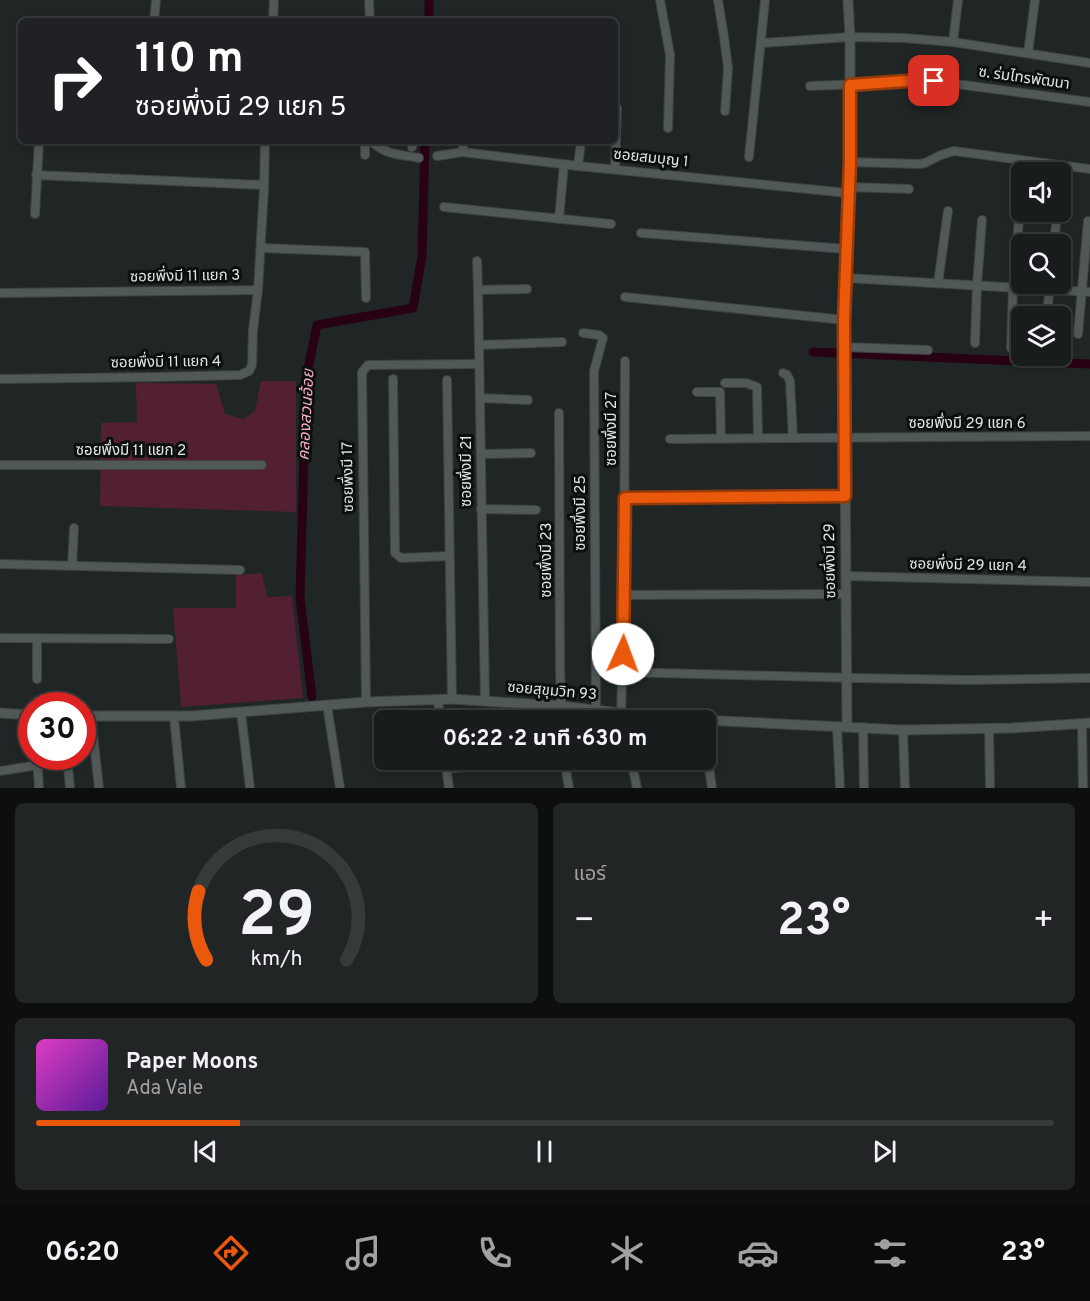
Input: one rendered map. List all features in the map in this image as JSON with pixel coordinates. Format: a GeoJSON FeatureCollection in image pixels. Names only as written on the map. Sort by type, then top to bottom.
{"type":"FeatureCollection","features":[{"type":"Feature","properties":{"kind":"street"},"geometry":{"type":"LineString","coordinates":[[154,18],[156,0]]}},
{"type":"Feature","properties":{"kind":"street"},"geometry":{"type":"LineString","coordinates":[[273,18],[274,0]]}},
{"type":"Feature","properties":{"kind":"street"},"geometry":{"type":"LineString","coordinates":[[369,0],[370,18]]}},
{"type":"Feature","properties":{"kind":"street"},"geometry":{"type":"LineString","coordinates":[[660,0],[670,55],[668,128]]}},
{"type":"Feature","properties":{"kind":"street"},"geometry":{"type":"LineString","coordinates":[[718,0],[728,68],[725,111]]}},
{"type":"Feature","properties":{"kind":"street"},"geometry":{"type":"LineString","coordinates":[[749,157],[765,0]]}},
{"type":"Feature","properties":{"kind":"street","name":"ซอยพึ่งมี 29"},"geometry":{"type":"LineString","coordinates":[[847,727],[844,320],[850,162],[848,0]]}},
{"type":"Feature","properties":{"kind":"street"},"geometry":{"type":"LineString","coordinates":[[953,42],[958,0]]}},
{"type":"Feature","properties":{"kind":"street"},"geometry":{"type":"LineString","coordinates":[[1028,53],[1035,0]]}},
{"type":"Feature","properties":{"kind":"street"},"geometry":{"type":"LineString","coordinates":[[761,43],[850,37],[904,38],[953,42],[1090,63]]}},
{"type":"Feature","properties":{"kind":"street","name":"ซ. ร่มไทรพัฒนา"},"geometry":{"type":"LineString","coordinates":[[810,86],[934,81],[1090,102]]}},
{"type":"Feature","properties":{"kind":"street"},"geometry":{"type":"LineString","coordinates":[[34,214],[39,144]]}},
{"type":"Feature","properties":{"kind":"street","name":"ซอยพึ่งมี 11 แยก 3"},"geometry":{"type":"LineString","coordinates":[[0,293],[258,290],[265,144]]}},
{"type":"Feature","properties":{"kind":"street"},"geometry":{"type":"LineString","coordinates":[[364,155],[365,144]]}},
{"type":"Feature","properties":{"kind":"street"},"geometry":{"type":"LineString","coordinates":[[374,144],[390,154],[419,158]]}},
{"type":"Feature","properties":{"kind":"street"},"geometry":{"type":"LineString","coordinates":[[463,144],[463,152]]}},
{"type":"Feature","properties":{"kind":"street"},"geometry":{"type":"LineString","coordinates":[[578,166],[581,144]]}},
{"type":"Feature","properties":{"kind":"street"},"geometry":{"type":"LineString","coordinates":[[615,169],[616,144]]}},
{"type":"Feature","properties":{"kind":"street","name":"ซอยสมบุญ 1"},"geometry":{"type":"LineString","coordinates":[[437,156],[463,152],[578,166],[848,190],[909,189]]}},
{"type":"Feature","properties":{"kind":"street"},"geometry":{"type":"LineString","coordinates":[[850,162],[919,164],[954,152],[1090,169]]}},
{"type":"Feature","properties":{"kind":"street"},"geometry":{"type":"LineString","coordinates":[[559,219],[564,164]]}},
{"type":"Feature","properties":{"kind":"street"},"geometry":{"type":"LineString","coordinates":[[36,175],[264,185]]}},
{"type":"Feature","properties":{"kind":"street"},"geometry":{"type":"LineString","coordinates":[[444,207],[611,224]]}},
{"type":"Feature","properties":{"kind":"street"},"geometry":{"type":"LineString","coordinates":[[938,283],[948,211]]}},
{"type":"Feature","properties":{"kind":"street"},"geometry":{"type":"LineString","coordinates":[[975,343],[982,220]]}},
{"type":"Feature","properties":{"kind":"street"},"geometry":{"type":"LineString","coordinates":[[1078,334],[1086,291],[1088,221]]}},
{"type":"Feature","properties":{"kind":"street"},"geometry":{"type":"LineString","coordinates":[[641,233],[846,249]]}},
{"type":"Feature","properties":{"kind":"street"},"geometry":{"type":"LineString","coordinates":[[261,248],[365,252],[366,298]]}},
{"type":"Feature","properties":{"kind":"street","name":"ซอยพึ่งมี 21"},"geometry":{"type":"LineString","coordinates":[[477,261],[484,700]]}},
{"type":"Feature","properties":{"kind":"street"},"geometry":{"type":"LineString","coordinates":[[846,278],[1011,287]]}},
{"type":"Feature","properties":{"kind":"street"},"geometry":{"type":"LineString","coordinates":[[478,291],[527,289]]}},
{"type":"Feature","properties":{"kind":"street"},"geometry":{"type":"LineString","coordinates":[[1071,289],[1086,291]]}},
{"type":"Feature","properties":{"kind":"street","name":"ซอยพึ่งมี 11 แยก 4"},"geometry":{"type":"LineString","coordinates":[[0,379],[240,375],[249,371],[252,365],[258,290]]}},
{"type":"Feature","properties":{"kind":"street"},"geometry":{"type":"LineString","coordinates":[[625,297],[844,320]]}},
{"type":"Feature","properties":{"kind":"street","name":"ซอยพึ่งมี 25"},"geometry":{"type":"LineString","coordinates":[[583,333],[603,338],[594,371],[596,710]]}},
{"type":"Feature","properties":{"kind":"street"},"geometry":{"type":"LineString","coordinates":[[479,345],[562,342]]}},
{"type":"Feature","properties":{"kind":"street"},"geometry":{"type":"LineString","coordinates":[[844,352],[928,350]]}},
{"type":"Feature","properties":{"kind":"street","name":"ซอยพึ่งมี 27"},"geometry":{"type":"LineString","coordinates":[[620,710],[624,595],[625,362]]}},
{"type":"Feature","properties":{"kind":"street","name":"ซอยพึ่งมี 17"},"geometry":{"type":"LineString","coordinates":[[366,702],[362,372],[368,365],[479,364]]}},
{"type":"Feature","properties":{"kind":"street"},"geometry":{"type":"LineString","coordinates":[[783,373],[790,381],[793,438]]}},
{"type":"Feature","properties":{"kind":"street"},"geometry":{"type":"LineString","coordinates":[[393,379],[395,553],[401,558],[449,556]]}},
{"type":"Feature","properties":{"kind":"street"},"geometry":{"type":"LineString","coordinates":[[447,380],[452,699]]}},
{"type":"Feature","properties":{"kind":"street"},"geometry":{"type":"LineString","coordinates":[[725,382],[746,383],[757,387],[758,438]]}},
{"type":"Feature","properties":{"kind":"street"},"geometry":{"type":"LineString","coordinates":[[697,392],[720,392],[721,438]]}},
{"type":"Feature","properties":{"kind":"street"},"geometry":{"type":"LineString","coordinates":[[480,398],[528,400]]}},
{"type":"Feature","properties":{"kind":"street","name":"ซอยพึ่งมี 23"},"geometry":{"type":"LineString","coordinates":[[559,413],[561,710]]}},
{"type":"Feature","properties":{"kind":"street","name":"ซอยพึ่งมี 29 แยก 6"},"geometry":{"type":"LineString","coordinates":[[670,439],[1090,436]]}},
{"type":"Feature","properties":{"kind":"street"},"geometry":{"type":"LineString","coordinates":[[481,454],[531,453]]}},
{"type":"Feature","properties":{"kind":"street","name":"ซอยพึ่งมี 11 แยก 2"},"geometry":{"type":"LineString","coordinates":[[0,465],[262,465]]}},
{"type":"Feature","properties":{"kind":"street"},"geometry":{"type":"LineString","coordinates":[[625,498],[845,496]]}},
{"type":"Feature","properties":{"kind":"street"},"geometry":{"type":"LineString","coordinates":[[481,509],[536,510]]}},
{"type":"Feature","properties":{"kind":"street"},"geometry":{"type":"LineString","coordinates":[[72,566],[74,528]]}},
{"type":"Feature","properties":{"kind":"street"},"geometry":{"type":"LineString","coordinates":[[0,564],[240,570]]}},
{"type":"Feature","properties":{"kind":"street","name":"ซอยพึ่งมี 29 แยก 4"},"geometry":{"type":"LineString","coordinates":[[846,576],[1090,582]]}},
{"type":"Feature","properties":{"kind":"street"},"geometry":{"type":"LineString","coordinates":[[624,595],[846,594]]}},
{"type":"Feature","properties":{"kind":"street"},"geometry":{"type":"LineString","coordinates":[[0,638],[170,639]]}},
{"type":"Feature","properties":{"kind":"street"},"geometry":{"type":"LineString","coordinates":[[37,638],[37,679]]}},
{"type":"Feature","properties":{"kind":"street"},"geometry":{"type":"LineString","coordinates":[[622,672],[967,680],[1090,678]]}},
{"type":"Feature","properties":{"kind":"street"},"geometry":{"type":"LineString","coordinates":[[438,699],[439,710]]}},
{"type":"Feature","properties":{"kind":"street","name":"ซอยสุขุมวิท 93"},"geometry":{"type":"LineString","coordinates":[[96,716],[174,717],[366,702],[438,699],[484,700],[596,710]]}},
{"type":"Feature","properties":{"kind":"street"},"geometry":{"type":"LineString","coordinates":[[327,705],[340,788]]}},
{"type":"Feature","properties":{"kind":"street"},"geometry":{"type":"LineString","coordinates":[[241,712],[250,788]]}},
{"type":"Feature","properties":{"kind":"street"},"geometry":{"type":"LineString","coordinates":[[0,713],[18,714]]}},
{"type":"Feature","properties":{"kind":"street"},"geometry":{"type":"LineString","coordinates":[[174,717],[181,788]]}},
{"type":"Feature","properties":{"kind":"street","name":"ซอยสุขุมวิท 93"},"geometry":{"type":"LineString","coordinates":[[716,721],[903,730],[989,729],[1086,724]]}},
{"type":"Feature","properties":{"kind":"street"},"geometry":{"type":"LineString","coordinates":[[1083,788],[1086,724]]}},
{"type":"Feature","properties":{"kind":"street"},"geometry":{"type":"LineString","coordinates":[[837,727],[840,788]]}},
{"type":"Feature","properties":{"kind":"street"},"geometry":{"type":"LineString","coordinates":[[862,727],[864,788]]}},
{"type":"Feature","properties":{"kind":"street"},"geometry":{"type":"LineString","coordinates":[[989,729],[990,788]]}},
{"type":"Feature","properties":{"kind":"street"},"geometry":{"type":"LineString","coordinates":[[903,730],[905,788]]}},
{"type":"Feature","properties":{"kind":"street"},"geometry":{"type":"LineString","coordinates":[[0,771],[18,768]]}},
{"type":"Feature","properties":{"kind":"street"},"geometry":{"type":"LineString","coordinates":[[38,770],[39,788]]}},
{"type":"Feature","properties":{"kind":"street"},"geometry":{"type":"LineString","coordinates":[[68,770],[70,788]]}},
{"type":"Feature","properties":{"kind":"street"},"geometry":{"type":"LineString","coordinates":[[96,770],[99,788]]}},
{"type":"Feature","properties":{"kind":"street"},"geometry":{"type":"LineString","coordinates":[[446,770],[449,788]]}},
{"type":"Feature","properties":{"kind":"street"},"geometry":{"type":"LineString","coordinates":[[566,770],[569,788]]}},
{"type":"Feature","properties":{"kind":"street"},"geometry":{"type":"LineString","coordinates":[[633,770],[637,788]]}},
{"type":"Feature","properties":{"kind":"street"},"geometry":{"type":"LineString","coordinates":[[709,770],[712,788]]}},
{"type":"Feature","properties":{"kind":"shaded area"},"geometry":{"type":"Polygon","coordinates":[[[261,381],[296,381],[296,512],[100,506],[101,423],[137,422],[136,383],[216,384],[225,414],[243,419],[255,411],[261,381]]]}},
{"type":"Feature","properties":{"kind":"shaded area"},"geometry":{"type":"Polygon","coordinates":[[[262,573],[267,597],[292,596],[303,698],[181,707],[173,608],[236,608],[236,575],[262,573]]]}},
{"type":"Feature","properties":{"kind":"waterway","name":"คลองสวนอ้อย"},"geometry":{"type":"LineString","coordinates":[[429,0],[429,18]]}},
{"type":"Feature","properties":{"kind":"waterway","name":"คลองสวนอ้อย"},"geometry":{"type":"LineString","coordinates":[[312,697],[300,598],[306,379],[317,325],[413,308],[422,256],[425,144]]}},
{"type":"Feature","properties":{"kind":"waterway"},"geometry":{"type":"LineString","coordinates":[[813,352],[1090,364]]}},
{"type":"Feature","properties":{"kind":"route"},"geometry":{"type":"LineString","coordinates":[[623,654],[625,498],[845,496],[844,320],[850,162],[850,85],[934,81]]}}]}
